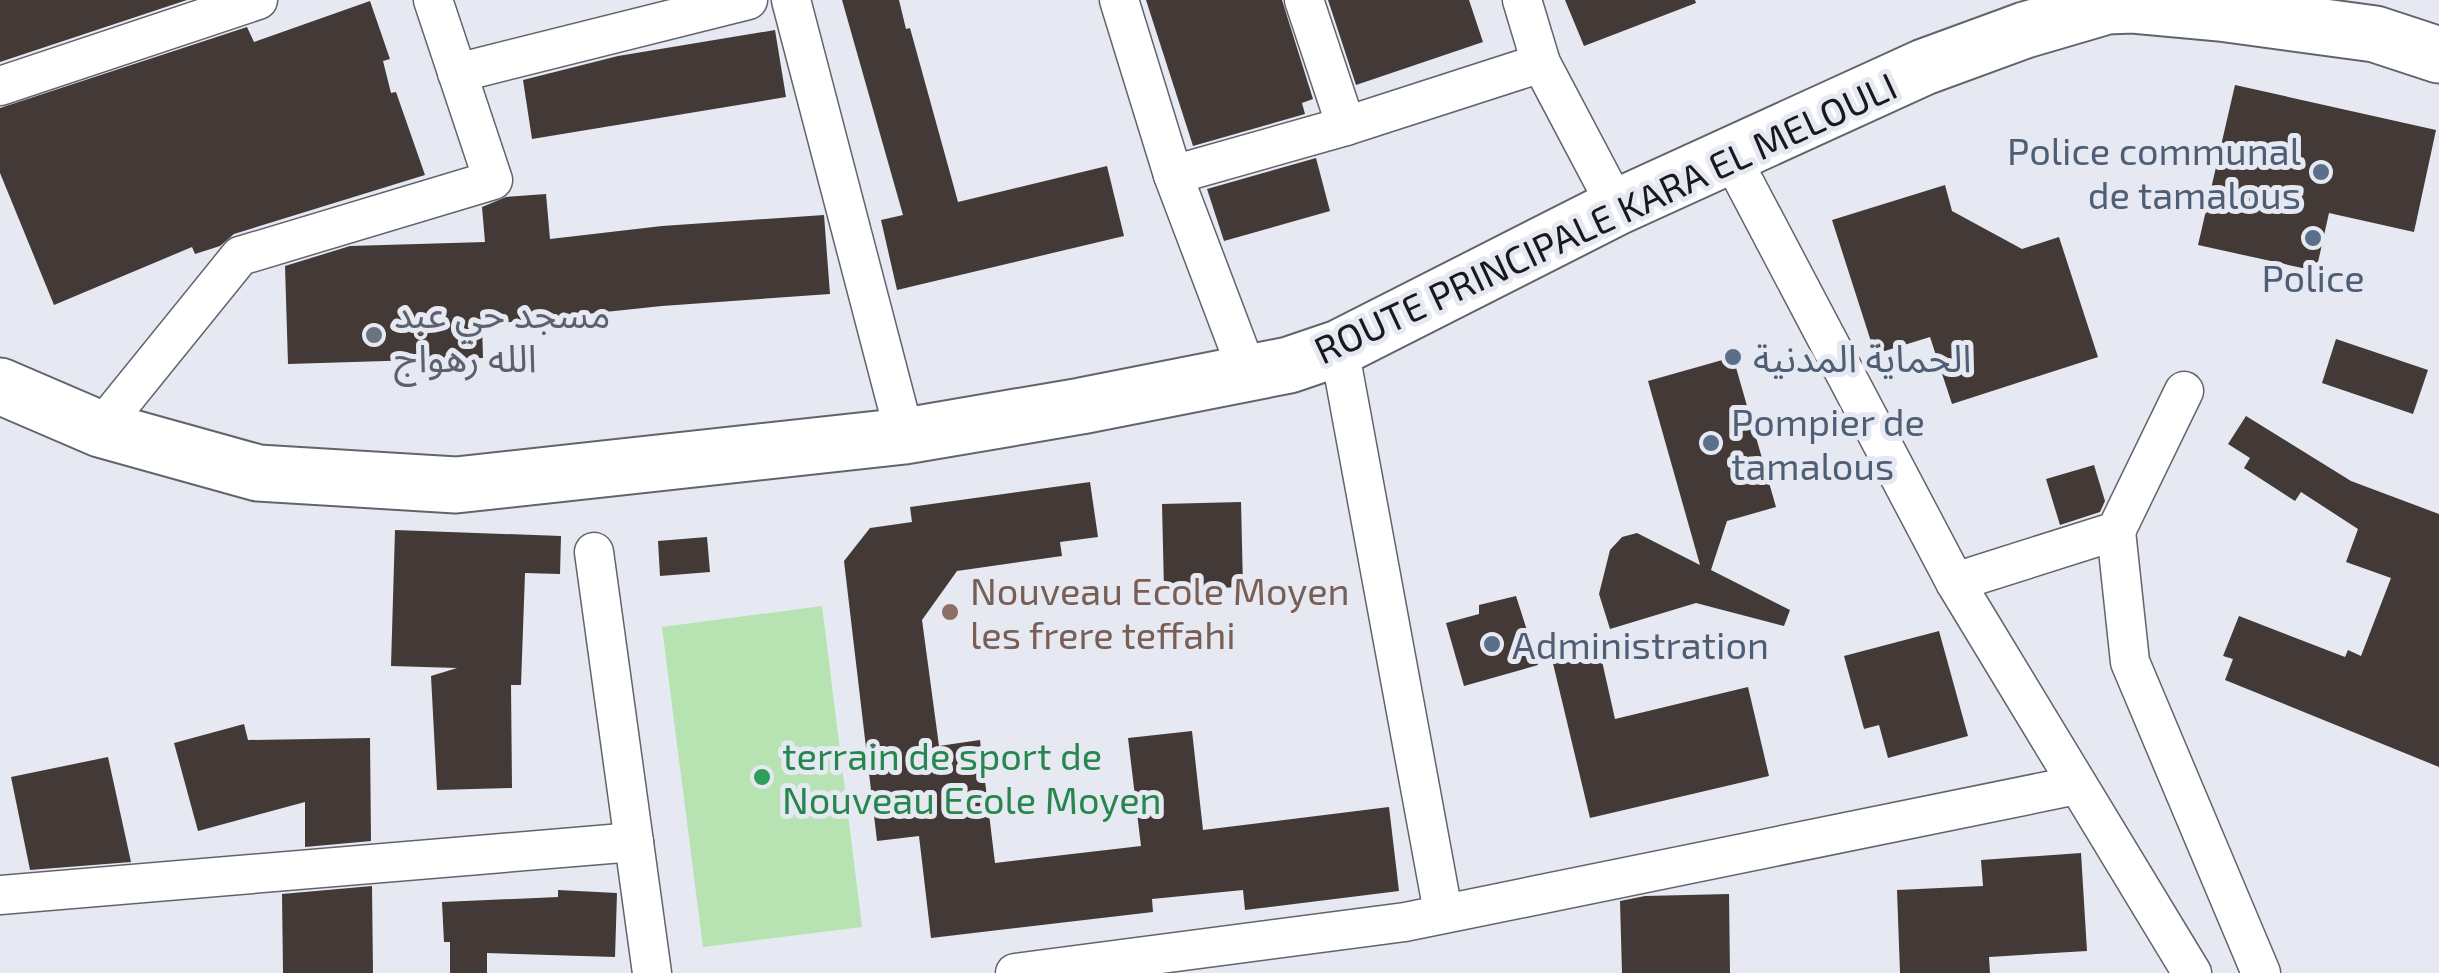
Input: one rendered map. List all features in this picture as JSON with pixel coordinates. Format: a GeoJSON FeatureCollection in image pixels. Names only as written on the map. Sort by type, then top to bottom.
{"type":"FeatureCollection","features":[{"type":"Feature","properties":{"kind":"main road","name":"ROUTE PRINCIPALE KARA EL MELOULI"},"geometry":{"type":"LineString","coordinates":[[0,386],[100,428],[258,473],[456,485],[905,436],[1289,365],[1339,348],[1730,154],[1924,67],[2079,13],[2133,4],[2220,6],[2375,34],[2439,55]]}},
{"type":"Feature","properties":{"kind":"street"},"geometry":{"type":"LineString","coordinates":[[0,86],[258,0]]}},
{"type":"Feature","properties":{"kind":"street"},"geometry":{"type":"LineString","coordinates":[[100,428],[240,256],[493,180],[433,0]]}},
{"type":"Feature","properties":{"kind":"street"},"geometry":{"type":"LineString","coordinates":[[458,73],[748,0]]}},
{"type":"Feature","properties":{"kind":"street"},"geometry":{"type":"LineString","coordinates":[[791,0],[905,436]]}},
{"type":"Feature","properties":{"kind":"street"},"geometry":{"type":"LineString","coordinates":[[1119,0],[1173,175],[1248,373]]}},
{"type":"Feature","properties":{"kind":"street"},"geometry":{"type":"LineString","coordinates":[[1304,0],[1346,126]]}},
{"type":"Feature","properties":{"kind":"street"},"geometry":{"type":"LineString","coordinates":[[1522,0],[1541,63],[1617,208]]}},
{"type":"Feature","properties":{"kind":"street"},"geometry":{"type":"LineString","coordinates":[[1173,175],[1346,126],[1541,63]]}},
{"type":"Feature","properties":{"kind":"street"},"geometry":{"type":"LineString","coordinates":[[1730,154],[1955,582],[2192,973]]}},
{"type":"Feature","properties":{"kind":"street"},"geometry":{"type":"LineString","coordinates":[[1339,348],[1444,912]]}},
{"type":"Feature","properties":{"kind":"street"},"geometry":{"type":"LineString","coordinates":[[2184,392],[2116,531],[2130,662],[2261,973]]}},
{"type":"Feature","properties":{"kind":"street"},"geometry":{"type":"LineString","coordinates":[[1955,582],[2116,531]]}},
{"type":"Feature","properties":{"kind":"street"},"geometry":{"type":"LineString","coordinates":[[594,552],[652,973]]}},
{"type":"Feature","properties":{"kind":"street"},"geometry":{"type":"LineString","coordinates":[[1015,973],[1405,922],[2077,784]]}},
{"type":"Feature","properties":{"kind":"street"},"geometry":{"type":"LineString","coordinates":[[0,895],[634,842]]}},
{"type":"Feature","properties":{"kind":"green space","name":"terrain de sport de Nouveau Ecole Moyen"},"geometry":{"type":"Polygon","coordinates":[[[822,606],[862,927],[703,947],[662,627],[822,606]]]}},
{"type":"Feature","properties":{"kind":"building"},"geometry":{"type":"Polygon","coordinates":[[[0,0],[187,0],[0,62],[0,0]]]}},
{"type":"Feature","properties":{"kind":"building"},"geometry":{"type":"Polygon","coordinates":[[[842,0],[899,0],[958,202],[1107,166],[1124,236],[897,290],[881,220],[903,215],[842,0]]]}},
{"type":"Feature","properties":{"kind":"building"},"geometry":{"type":"Polygon","coordinates":[[[1146,0],[1282,0],[1313,99],[1302,103],[1305,114],[1193,146],[1146,0]]]}},
{"type":"Feature","properties":{"kind":"building"},"geometry":{"type":"Polygon","coordinates":[[[1328,0],[1469,0],[1483,42],[1356,85],[1328,0]]]}},
{"type":"Feature","properties":{"kind":"building"},"geometry":{"type":"Polygon","coordinates":[[[1565,0],[1695,0],[1696,3],[1584,46],[1565,0]]]}},
{"type":"Feature","properties":{"kind":"building"},"geometry":{"type":"Polygon","coordinates":[[[370,1],[390,59],[383,61],[391,93],[396,92],[425,175],[234,234],[220,246],[195,254],[192,247],[54,305],[0,173],[0,108],[247,27],[254,42],[370,1]]]}},
{"type":"Feature","properties":{"kind":"building"},"geometry":{"type":"Polygon","coordinates":[[[775,30],[786,97],[532,139],[523,80],[618,56],[775,30]]]}},
{"type":"Feature","properties":{"kind":"building","name":"Police communal de tamalous"},"geometry":{"type":"Polygon","coordinates":[[[2235,85],[2436,130],[2414,232],[2329,213],[2316,271],[2198,245],[2235,85]]]}},
{"type":"Feature","properties":{"kind":"building"},"geometry":{"type":"Polygon","coordinates":[[[1316,158],[1330,211],[1224,241],[1207,189],[1316,158]]]}},
{"type":"Feature","properties":{"kind":"building"},"geometry":{"type":"Polygon","coordinates":[[[1945,185],[1952,211],[2022,249],[2059,237],[2098,357],[1952,404],[1930,337],[1875,354],[1832,220],[1945,185]]]}},
{"type":"Feature","properties":{"kind":"building"},"geometry":{"type":"Polygon","coordinates":[[[546,194],[550,239],[662,226],[824,215],[830,294],[482,325],[483,358],[288,364],[285,266],[350,246],[485,242],[482,207],[506,197],[546,194]]]}},
{"type":"Feature","properties":{"kind":"building"},"geometry":{"type":"Polygon","coordinates":[[[2336,339],[2428,370],[2413,414],[2322,383],[2336,339]]]}},
{"type":"Feature","properties":{"kind":"building","name":"Pompier de tamalous"},"geometry":{"type":"Polygon","coordinates":[[[1733,357],[1776,507],[1727,521],[1711,570],[1790,610],[1784,626],[1696,603],[1610,629],[1599,594],[1610,550],[1622,537],[1637,533],[1700,565],[1648,381],[1733,357]]]}},
{"type":"Feature","properties":{"kind":"building"},"geometry":{"type":"Polygon","coordinates":[[[2246,416],[2351,481],[2439,514],[2439,767],[2225,680],[2233,659],[2223,656],[2239,616],[2345,657],[2348,650],[2361,656],[2391,578],[2346,562],[2358,529],[2301,492],[2295,501],[2244,468],[2250,458],[2228,444],[2246,416]]]}},
{"type":"Feature","properties":{"kind":"building"},"geometry":{"type":"Polygon","coordinates":[[[2094,465],[2105,501],[2100,512],[2060,525],[2046,479],[2094,465]]]}},
{"type":"Feature","properties":{"kind":"building"},"geometry":{"type":"Polygon","coordinates":[[[1090,482],[1098,537],[1060,542],[1062,556],[957,571],[922,620],[939,746],[980,740],[995,863],[1141,846],[1128,738],[1192,731],[1203,830],[1389,807],[1399,891],[1245,910],[1243,890],[1152,899],[1153,912],[931,938],[919,836],[877,841],[844,561],[870,528],[912,522],[910,507],[1090,482]]]}},
{"type":"Feature","properties":{"kind":"building"},"geometry":{"type":"Polygon","coordinates":[[[1241,502],[1243,587],[1164,590],[1162,504],[1241,502]]]}},
{"type":"Feature","properties":{"kind":"building"},"geometry":{"type":"Polygon","coordinates":[[[395,530],[561,536],[560,574],[525,573],[521,685],[511,685],[512,788],[437,790],[431,676],[457,668],[391,666],[395,530]]]}},
{"type":"Feature","properties":{"kind":"building"},"geometry":{"type":"Polygon","coordinates":[[[707,537],[710,572],[660,576],[658,541],[707,537]]]}},
{"type":"Feature","properties":{"kind":"building","name":"Administration"},"geometry":{"type":"Polygon","coordinates":[[[1516,596],[1538,665],[1464,686],[1446,623],[1479,614],[1479,605],[1516,596]]]}},
{"type":"Feature","properties":{"kind":"building"},"geometry":{"type":"Polygon","coordinates":[[[1939,631],[1968,736],[1888,758],[1879,725],[1864,729],[1844,656],[1939,631]]]}},
{"type":"Feature","properties":{"kind":"building"},"geometry":{"type":"Polygon","coordinates":[[[1597,639],[1615,719],[1748,687],[1769,776],[1590,818],[1550,651],[1597,639]]]}},
{"type":"Feature","properties":{"kind":"building"},"geometry":{"type":"Polygon","coordinates":[[[244,724],[248,740],[370,738],[371,841],[305,847],[305,802],[198,831],[174,743],[244,724]]]}},
{"type":"Feature","properties":{"kind":"building"},"geometry":{"type":"Polygon","coordinates":[[[108,757],[131,862],[30,870],[11,777],[108,757]]]}},
{"type":"Feature","properties":{"kind":"building"},"geometry":{"type":"Polygon","coordinates":[[[2081,853],[2087,951],[1989,957],[1990,973],[1900,973],[1897,890],[1983,886],[1981,860],[2081,853]]]}},
{"type":"Feature","properties":{"kind":"building"},"geometry":{"type":"Polygon","coordinates":[[[372,886],[373,973],[283,973],[282,894],[372,886]]]}},
{"type":"Feature","properties":{"kind":"building"},"geometry":{"type":"Polygon","coordinates":[[[558,890],[617,893],[615,957],[487,953],[487,973],[450,973],[450,942],[444,942],[442,902],[558,897],[558,890]]]}},
{"type":"Feature","properties":{"kind":"building"},"geometry":{"type":"Polygon","coordinates":[[[1729,894],[1730,973],[1622,973],[1620,901],[1645,896],[1729,894]]]}},
{"type":"Feature","properties":{"kind":"place","name":"Police communal de tamalous"},"geometry":{"type":"Point","coordinates":[2321,172]}},
{"type":"Feature","properties":{"kind":"place","name":"Police"},"geometry":{"type":"Point","coordinates":[2313,238]}},
{"type":"Feature","properties":{"kind":"place","name":"مسجد حي عبد الله رهواج"},"geometry":{"type":"Point","coordinates":[374,335]}},
{"type":"Feature","properties":{"kind":"place","name":"الحماية المدنية"},"geometry":{"type":"Point","coordinates":[1733,357]}},
{"type":"Feature","properties":{"kind":"place","name":"Pompier de tamalous"},"geometry":{"type":"Point","coordinates":[1711,443]}},
{"type":"Feature","properties":{"kind":"place","name":"Nouveau Ecole Moyen les frere teffahi"},"geometry":{"type":"Point","coordinates":[950,612]}},
{"type":"Feature","properties":{"kind":"place","name":"Administration"},"geometry":{"type":"Point","coordinates":[1492,644]}},
{"type":"Feature","properties":{"kind":"place","name":"terrain de sport de Nouveau Ecole Moyen"},"geometry":{"type":"Point","coordinates":[762,777]}}]}
